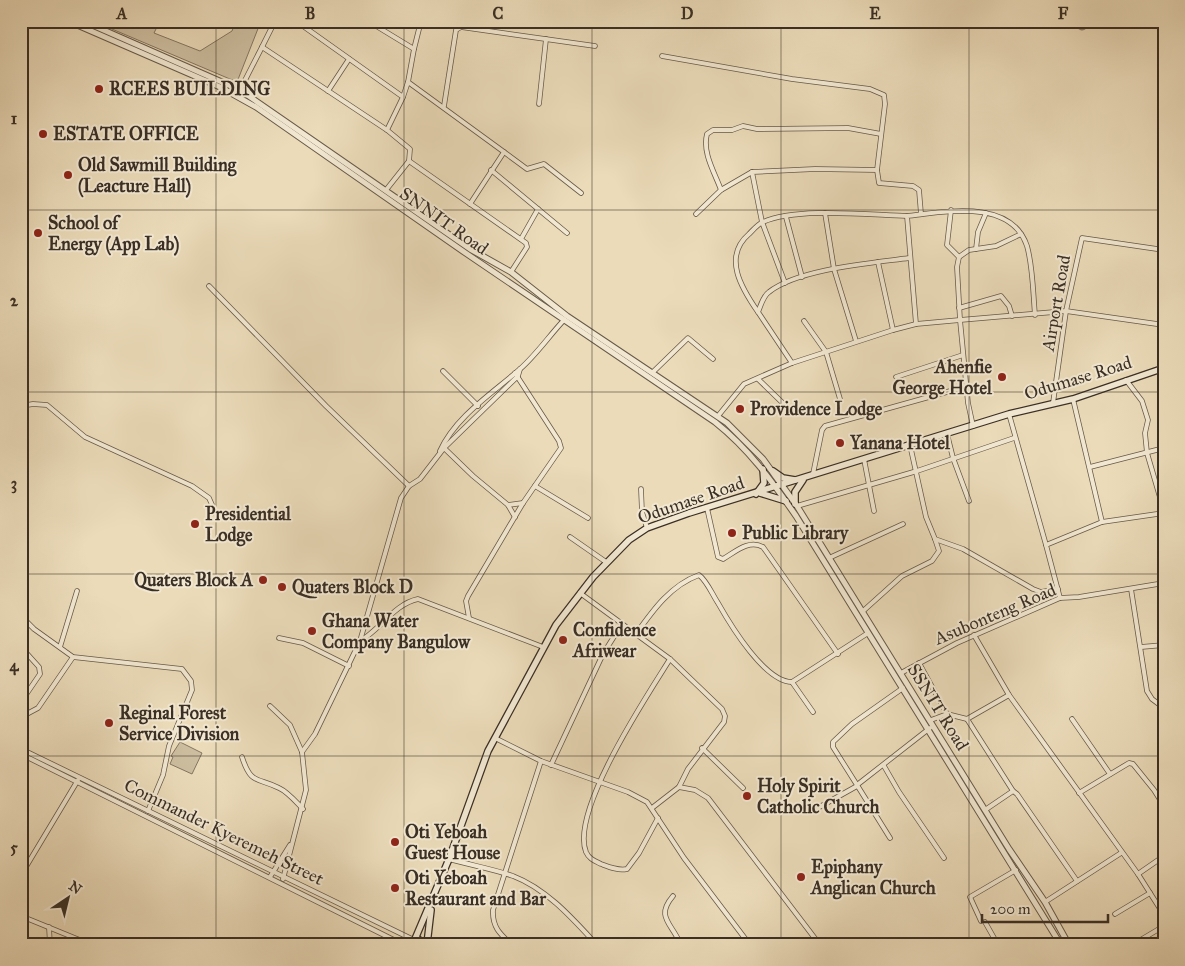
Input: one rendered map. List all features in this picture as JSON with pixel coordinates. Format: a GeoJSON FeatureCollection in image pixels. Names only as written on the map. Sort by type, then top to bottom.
{"type":"FeatureCollection","features":[{"type":"Feature","properties":{"kind":"main road","name":"Odumase Road"},"geometry":{"type":"LineString","coordinates":[[413,941],[432,903],[480,770],[543,647],[563,614],[606,562],[629,540],[647,528],[707,508],[812,477],[1009,414],[1073,398],[1162,369]]}},
{"type":"Feature","properties":{"kind":"main road"},"geometry":{"type":"LineString","coordinates":[[763,469],[764,482],[757,493],[786,501]]}},
{"type":"Feature","properties":{"kind":"main road"},"geometry":{"type":"LineString","coordinates":[[773,471],[784,478],[802,480],[794,492],[796,505]]}},
{"type":"Feature","properties":{"kind":"main road","name":"Odumase Road"},"geometry":{"type":"LineString","coordinates":[[427,944],[432,903]]}},
{"type":"Feature","properties":{"kind":"main road"},"geometry":{"type":"LineString","coordinates":[[413,941],[422,939],[427,944]]}},
{"type":"Feature","properties":{"kind":"street","name":"SNNIT Road"},"geometry":{"type":"LineString","coordinates":[[68,21],[77,23],[237,95],[461,246]]}},
{"type":"Feature","properties":{"kind":"street","name":"SNNIT Road"},"geometry":{"type":"LineString","coordinates":[[83,21],[240,90],[386,190],[564,320],[633,363],[719,425],[747,450],[779,486]]}},
{"type":"Feature","properties":{"kind":"street"},"geometry":{"type":"LineString","coordinates":[[240,90],[275,21]]}},
{"type":"Feature","properties":{"kind":"street"},"geometry":{"type":"LineString","coordinates":[[296,21],[403,97]]}},
{"type":"Feature","properties":{"kind":"street"},"geometry":{"type":"LineString","coordinates":[[368,21],[414,49]]}},
{"type":"Feature","properties":{"kind":"street"},"geometry":{"type":"LineString","coordinates":[[387,130],[408,82],[421,21]]}},
{"type":"Feature","properties":{"kind":"street"},"geometry":{"type":"LineString","coordinates":[[444,106],[450,63],[458,28],[595,46]]}},
{"type":"Feature","properties":{"kind":"street"},"geometry":{"type":"LineString","coordinates":[[539,104],[546,39]]}},
{"type":"Feature","properties":{"kind":"street"},"geometry":{"type":"LineString","coordinates":[[262,47],[387,130],[410,149],[409,161],[386,190]]}},
{"type":"Feature","properties":{"kind":"street"},"geometry":{"type":"LineString","coordinates":[[662,56],[876,91],[884,95],[885,104],[877,180],[882,184],[913,186],[919,190],[921,214]]}},
{"type":"Feature","properties":{"kind":"street"},"geometry":{"type":"LineString","coordinates":[[328,91],[349,59]]}},
{"type":"Feature","properties":{"kind":"street"},"geometry":{"type":"LineString","coordinates":[[408,82],[444,106],[526,169],[544,164],[581,193]]}},
{"type":"Feature","properties":{"kind":"street"},"geometry":{"type":"LineString","coordinates":[[721,190],[708,158],[707,134],[712,130],[732,130],[743,126],[758,129],[848,128],[881,134]]}},
{"type":"Feature","properties":{"kind":"street"},"geometry":{"type":"LineString","coordinates":[[470,204],[504,152]]}},
{"type":"Feature","properties":{"kind":"street"},"geometry":{"type":"LineString","coordinates":[[409,161],[526,243],[527,247],[511,272]]}},
{"type":"Feature","properties":{"kind":"street"},"geometry":{"type":"LineString","coordinates":[[696,214],[721,190],[752,172],[815,169],[877,170]]}},
{"type":"Feature","properties":{"kind":"street"},"geometry":{"type":"LineString","coordinates":[[491,170],[567,233]]}},
{"type":"Feature","properties":{"kind":"street"},"geometry":{"type":"LineString","coordinates":[[752,172],[762,222],[785,283]]}},
{"type":"Feature","properties":{"kind":"street"},"geometry":{"type":"LineString","coordinates":[[521,239],[538,209]]}},
{"type":"Feature","properties":{"kind":"street"},"geometry":{"type":"LineString","coordinates":[[951,210],[947,245],[959,257]]}},
{"type":"Feature","properties":{"kind":"street"},"geometry":{"type":"LineString","coordinates":[[792,363],[743,291],[735,265],[735,257],[744,238],[762,222],[786,217],[825,213],[907,216],[951,210],[986,213],[1007,221],[1020,234],[1027,248],[1035,314]]}},
{"type":"Feature","properties":{"kind":"street"},"geometry":{"type":"LineString","coordinates":[[825,213],[834,269],[856,341]]}},
{"type":"Feature","properties":{"kind":"street"},"geometry":{"type":"LineString","coordinates":[[976,249],[978,232],[986,213]]}},
{"type":"Feature","properties":{"kind":"street"},"geometry":{"type":"LineString","coordinates":[[907,216],[916,324]]}},
{"type":"Feature","properties":{"kind":"street"},"geometry":{"type":"LineString","coordinates":[[786,217],[802,277]]}},
{"type":"Feature","properties":{"kind":"street"},"geometry":{"type":"LineString","coordinates":[[973,426],[963,355],[959,308],[957,266],[959,257],[963,252],[1006,243],[1020,234]]}},
{"type":"Feature","properties":{"kind":"street","name":"Airport Road"},"geometry":{"type":"LineString","coordinates":[[1053,403],[1066,311],[1082,238],[1164,250]]}},
{"type":"Feature","properties":{"kind":"street","name":"SNNIT Road"},"geometry":{"type":"LineString","coordinates":[[468,251],[511,272],[624,357]]}},
{"type":"Feature","properties":{"kind":"street"},"geometry":{"type":"LineString","coordinates":[[758,312],[766,295],[785,283],[834,269],[909,258]]}},
{"type":"Feature","properties":{"kind":"street"},"geometry":{"type":"LineString","coordinates":[[878,262],[893,330]]}},
{"type":"Feature","properties":{"kind":"street"},"geometry":{"type":"LineString","coordinates":[[209,286],[326,406],[409,486]]}},
{"type":"Feature","properties":{"kind":"street"},"geometry":{"type":"LineString","coordinates":[[959,308],[1001,296],[1009,306],[1012,316]]}},
{"type":"Feature","properties":{"kind":"street"},"geometry":{"type":"LineString","coordinates":[[718,416],[739,389],[792,363],[856,341],[916,324],[1066,311],[1164,325]]}},
{"type":"Feature","properties":{"kind":"street"},"geometry":{"type":"LineString","coordinates":[[443,447],[517,374],[564,320]]}},
{"type":"Feature","properties":{"kind":"street"},"geometry":{"type":"LineString","coordinates":[[804,321],[826,352],[840,399]]}},
{"type":"Feature","properties":{"kind":"street"},"geometry":{"type":"LineString","coordinates":[[653,372],[688,338],[712,359]]}},
{"type":"Feature","properties":{"kind":"street"},"geometry":{"type":"LineString","coordinates":[[896,377],[963,355]]}},
{"type":"Feature","properties":{"kind":"street","name":"SNNIT Road"},"geometry":{"type":"LineString","coordinates":[[633,363],[653,372],[718,416],[752,445],[773,471],[779,486]]}},
{"type":"Feature","properties":{"kind":"street"},"geometry":{"type":"LineString","coordinates":[[1162,369],[1164,391]]}},
{"type":"Feature","properties":{"kind":"street"},"geometry":{"type":"LineString","coordinates":[[443,371],[482,409]]}},
{"type":"Feature","properties":{"kind":"street"},"geometry":{"type":"LineString","coordinates":[[302,752],[315,734],[360,641],[401,498],[409,486],[420,479],[438,455],[449,435],[477,405],[517,374]]}},
{"type":"Feature","properties":{"kind":"street"},"geometry":{"type":"LineString","coordinates":[[469,618],[466,601],[515,516],[560,448],[559,441],[517,374]]}},
{"type":"Feature","properties":{"kind":"street"},"geometry":{"type":"LineString","coordinates":[[758,379],[793,414]]}},
{"type":"Feature","properties":{"kind":"street"},"geometry":{"type":"LineString","coordinates":[[1046,545],[1102,522],[1164,512],[1148,453],[1145,434],[1148,420],[1142,401],[1126,380]]}},
{"type":"Feature","properties":{"kind":"street"},"geometry":{"type":"LineString","coordinates":[[812,477],[822,430],[825,426],[954,390],[968,389]]}},
{"type":"Feature","properties":{"kind":"street"},"geometry":{"type":"LineString","coordinates":[[1073,398],[1102,522]]}},
{"type":"Feature","properties":{"kind":"street"},"geometry":{"type":"LineString","coordinates":[[21,406],[33,404],[47,405],[84,437],[192,486],[209,498],[213,507],[212,513]]}},
{"type":"Feature","properties":{"kind":"street"},"geometry":{"type":"LineString","coordinates":[[1009,414],[1014,438],[1060,598]]}},
{"type":"Feature","properties":{"kind":"street"},"geometry":{"type":"LineString","coordinates":[[947,434],[953,458],[969,501]]}},
{"type":"Feature","properties":{"kind":"street"},"geometry":{"type":"LineString","coordinates":[[796,505],[917,471],[1014,438]]}},
{"type":"Feature","properties":{"kind":"street"},"geometry":{"type":"LineString","coordinates":[[862,612],[902,576],[935,558],[938,551],[926,517],[910,445]]}},
{"type":"Feature","properties":{"kind":"street"},"geometry":{"type":"LineString","coordinates":[[443,447],[508,505],[515,516]]}},
{"type":"Feature","properties":{"kind":"street"},"geometry":{"type":"LineString","coordinates":[[1090,467],[1164,448]]}},
{"type":"Feature","properties":{"kind":"street"},"geometry":{"type":"LineString","coordinates":[[864,459],[874,511]]}},
{"type":"Feature","properties":{"kind":"street"},"geometry":{"type":"LineString","coordinates":[[535,486],[588,518]]}},
{"type":"Feature","properties":{"kind":"street","name":"SSNIT Road"},"geometry":{"type":"LineString","coordinates":[[779,486],[786,501],[868,633],[931,725]]}},
{"type":"Feature","properties":{"kind":"street","name":"SSNIT Road"},"geometry":{"type":"LineString","coordinates":[[779,486],[796,505],[901,673],[1062,945]]}},
{"type":"Feature","properties":{"kind":"street"},"geometry":{"type":"LineString","coordinates":[[641,489],[642,512],[647,528]]}},
{"type":"Feature","properties":{"kind":"street"},"geometry":{"type":"LineString","coordinates":[[508,505],[523,503]]}},
{"type":"Feature","properties":{"kind":"street"},"geometry":{"type":"LineString","coordinates":[[707,508],[718,557],[723,559],[750,544],[757,544],[763,547],[838,654]]}},
{"type":"Feature","properties":{"kind":"street"},"geometry":{"type":"LineString","coordinates":[[829,558],[903,524]]}},
{"type":"Feature","properties":{"kind":"street"},"geometry":{"type":"LineString","coordinates":[[570,537],[606,562]]}},
{"type":"Feature","properties":{"kind":"street"},"geometry":{"type":"LineString","coordinates":[[935,539],[963,548],[1033,589],[1042,592],[1058,589]]}},
{"type":"Feature","properties":{"kind":"street"},"geometry":{"type":"LineString","coordinates":[[636,634],[652,610],[667,596],[699,574],[758,661],[775,678],[783,682],[792,682],[868,633]]}},
{"type":"Feature","properties":{"kind":"street","name":"Asubonteng Road"},"geometry":{"type":"LineString","coordinates":[[901,673],[974,635],[1060,598],[1079,597],[1164,583]]}},
{"type":"Feature","properties":{"kind":"street"},"geometry":{"type":"LineString","coordinates":[[1131,589],[1147,691],[1152,699],[1164,708]]}},
{"type":"Feature","properties":{"kind":"street"},"geometry":{"type":"LineString","coordinates":[[60,647],[77,591]]}},
{"type":"Feature","properties":{"kind":"street"},"geometry":{"type":"LineString","coordinates":[[580,593],[670,659],[722,709],[725,716],[716,733],[702,748],[679,786],[652,808]]}},
{"type":"Feature","properties":{"kind":"street"},"geometry":{"type":"LineString","coordinates":[[360,641],[398,609],[418,599],[543,647]]}},
{"type":"Feature","properties":{"kind":"street"},"geometry":{"type":"LineString","coordinates":[[21,616],[34,629],[73,657],[182,669],[191,681],[191,694],[169,746],[163,775],[146,815]]}},
{"type":"Feature","properties":{"kind":"street"},"geometry":{"type":"LineString","coordinates":[[551,765],[603,654],[622,624]]}},
{"type":"Feature","properties":{"kind":"street"},"geometry":{"type":"LineString","coordinates":[[974,635],[1009,695],[1138,874],[1164,916]]}},
{"type":"Feature","properties":{"kind":"street"},"geometry":{"type":"LineString","coordinates":[[279,638],[303,643],[349,666]]}},
{"type":"Feature","properties":{"kind":"street"},"geometry":{"type":"LineString","coordinates":[[1141,647],[1164,645]]}},
{"type":"Feature","properties":{"kind":"street"},"geometry":{"type":"LineString","coordinates":[[21,647],[40,667],[40,674],[25,696],[21,722]]}},
{"type":"Feature","properties":{"kind":"street"},"geometry":{"type":"LineString","coordinates":[[23,716],[38,708],[73,657]]}},
{"type":"Feature","properties":{"kind":"street"},"geometry":{"type":"LineString","coordinates":[[658,818],[640,852],[626,869],[614,868],[590,859],[585,846],[590,806],[633,717],[670,659]]}},
{"type":"Feature","properties":{"kind":"street"},"geometry":{"type":"LineString","coordinates":[[919,663],[947,714],[967,719],[1013,791],[1020,797],[1076,881]]}},
{"type":"Feature","properties":{"kind":"street"},"geometry":{"type":"LineString","coordinates":[[792,682],[813,712]]}},
{"type":"Feature","properties":{"kind":"street"},"geometry":{"type":"LineString","coordinates":[[890,838],[833,747],[833,742],[852,724],[904,688]]}},
{"type":"Feature","properties":{"kind":"street"},"geometry":{"type":"LineString","coordinates":[[967,719],[1009,695]]}},
{"type":"Feature","properties":{"kind":"street"},"geometry":{"type":"LineString","coordinates":[[270,706],[290,725],[302,752],[306,790],[303,809],[282,883]]}},
{"type":"Feature","properties":{"kind":"street"},"geometry":{"type":"LineString","coordinates":[[816,809],[857,785],[884,766],[931,725],[947,714]]}},
{"type":"Feature","properties":{"kind":"street"},"geometry":{"type":"LineString","coordinates":[[1072,719],[1110,774]]}},
{"type":"Feature","properties":{"kind":"street"},"geometry":{"type":"LineString","coordinates":[[495,738],[541,761],[640,798],[652,808],[684,858],[750,945]]}},
{"type":"Feature","properties":{"kind":"street"},"geometry":{"type":"LineString","coordinates":[[702,748],[743,788]]}},
{"type":"Feature","properties":{"kind":"street","name":"Commander Kyeremeh Street"},"geometry":{"type":"LineString","coordinates":[[21,749],[80,776],[413,941]]}},
{"type":"Feature","properties":{"kind":"street","name":"SSNIT Road"},"geometry":{"type":"LineString","coordinates":[[945,749],[1045,902],[1069,945]]}},
{"type":"Feature","properties":{"kind":"street","name":"Commander Kyeremeh Street"},"geometry":{"type":"LineString","coordinates":[[21,754],[404,945]]}},
{"type":"Feature","properties":{"kind":"street"},"geometry":{"type":"LineString","coordinates":[[242,758],[251,778],[280,788],[303,809]]}},
{"type":"Feature","properties":{"kind":"street"},"geometry":{"type":"LineString","coordinates":[[512,945],[498,932],[492,921],[493,910],[541,761]]}},
{"type":"Feature","properties":{"kind":"street"},"geometry":{"type":"LineString","coordinates":[[1079,793],[1126,764],[1133,764],[1164,806]]}},
{"type":"Feature","properties":{"kind":"street"},"geometry":{"type":"LineString","coordinates":[[884,766],[899,792],[944,858]]}},
{"type":"Feature","properties":{"kind":"street"},"geometry":{"type":"LineString","coordinates":[[21,875],[80,776]]}},
{"type":"Feature","properties":{"kind":"street"},"geometry":{"type":"LineString","coordinates":[[679,786],[695,790],[708,798],[820,945]]}},
{"type":"Feature","properties":{"kind":"street"},"geometry":{"type":"LineString","coordinates":[[985,810],[1013,791]]}},
{"type":"Feature","properties":{"kind":"street"},"geometry":{"type":"LineString","coordinates":[[270,877],[292,843]]}},
{"type":"Feature","properties":{"kind":"street"},"geometry":{"type":"LineString","coordinates":[[1045,902],[1122,853]]}},
{"type":"Feature","properties":{"kind":"street"},"geometry":{"type":"LineString","coordinates":[[1138,874],[1164,856]]}},
{"type":"Feature","properties":{"kind":"street"},"geometry":{"type":"LineString","coordinates":[[449,859],[504,873],[532,886],[554,902],[597,945]]}},
{"type":"Feature","properties":{"kind":"street"},"geometry":{"type":"LineString","coordinates":[[998,945],[970,897],[1016,870]]}},
{"type":"Feature","properties":{"kind":"street"},"geometry":{"type":"LineString","coordinates":[[1115,914],[1150,893]]}},
{"type":"Feature","properties":{"kind":"street"},"geometry":{"type":"LineString","coordinates":[[670,945],[680,943],[665,918],[666,904],[673,896]]}},
{"type":"Feature","properties":{"kind":"street"},"geometry":{"type":"LineString","coordinates":[[21,916],[92,945]]}},
{"type":"Feature","properties":{"kind":"street"},"geometry":{"type":"LineString","coordinates":[[1132,945],[1164,926]]}},
{"type":"Feature","properties":{"kind":"street"},"geometry":{"type":"LineString","coordinates":[[49,927],[50,945]]}},
{"type":"Feature","properties":{"kind":"shaded area"},"geometry":{"type":"Polygon","coordinates":[[[93,21],[160,21],[154,33],[200,51],[232,31],[236,21],[261,21],[237,82],[93,21]]]}},
{"type":"Feature","properties":{"kind":"shaded area"},"geometry":{"type":"Polygon","coordinates":[[[180,742],[202,753],[192,774],[170,764],[173,757],[171,756],[180,742]]]}},
{"type":"Feature","properties":{"kind":"taxiway"},"geometry":{"type":"LineString","coordinates":[[1082,25],[1083,21]]}},
{"type":"Feature","properties":{"kind":"place","name":"RCEES BUILDING"},"geometry":{"type":"Point","coordinates":[99,89]}},
{"type":"Feature","properties":{"kind":"place","name":"ESTATE OFFICE"},"geometry":{"type":"Point","coordinates":[43,134]}},
{"type":"Feature","properties":{"kind":"place","name":"Old Sawmill Building (Leacture Hall)"},"geometry":{"type":"Point","coordinates":[68,175]}},
{"type":"Feature","properties":{"kind":"place","name":"School of Energy (App Lab)"},"geometry":{"type":"Point","coordinates":[38,233]}},
{"type":"Feature","properties":{"kind":"place","name":"Ahenfie George Hotel"},"geometry":{"type":"Point","coordinates":[1002,377]}},
{"type":"Feature","properties":{"kind":"place","name":"Providence Lodge"},"geometry":{"type":"Point","coordinates":[740,409]}},
{"type":"Feature","properties":{"kind":"place","name":"Yanana Hotel"},"geometry":{"type":"Point","coordinates":[840,443]}},
{"type":"Feature","properties":{"kind":"place","name":"Presidential Lodge"},"geometry":{"type":"Point","coordinates":[195,524]}},
{"type":"Feature","properties":{"kind":"place","name":"Public Library"},"geometry":{"type":"Point","coordinates":[732,533]}},
{"type":"Feature","properties":{"kind":"place","name":"Quaters Block A"},"geometry":{"type":"Point","coordinates":[263,580]}},
{"type":"Feature","properties":{"kind":"place","name":"Quaters Block D"},"geometry":{"type":"Point","coordinates":[282,587]}},
{"type":"Feature","properties":{"kind":"place","name":"Ghana Water Company Bangulow"},"geometry":{"type":"Point","coordinates":[312,631]}},
{"type":"Feature","properties":{"kind":"place","name":"Confidence Afriwear"},"geometry":{"type":"Point","coordinates":[563,640]}},
{"type":"Feature","properties":{"kind":"place","name":"Reginal Forest Service Division"},"geometry":{"type":"Point","coordinates":[109,723]}},
{"type":"Feature","properties":{"kind":"place","name":"Holy Spirit Catholic Church"},"geometry":{"type":"Point","coordinates":[747,796]}},
{"type":"Feature","properties":{"kind":"place","name":"Oti Yeboah Guest House"},"geometry":{"type":"Point","coordinates":[395,842]}},
{"type":"Feature","properties":{"kind":"place","name":"Epiphany Anglican Church"},"geometry":{"type":"Point","coordinates":[801,877]}},
{"type":"Feature","properties":{"kind":"place","name":"Oti Yeboah Restaurant and Bar"},"geometry":{"type":"Point","coordinates":[395,888]}}]}
